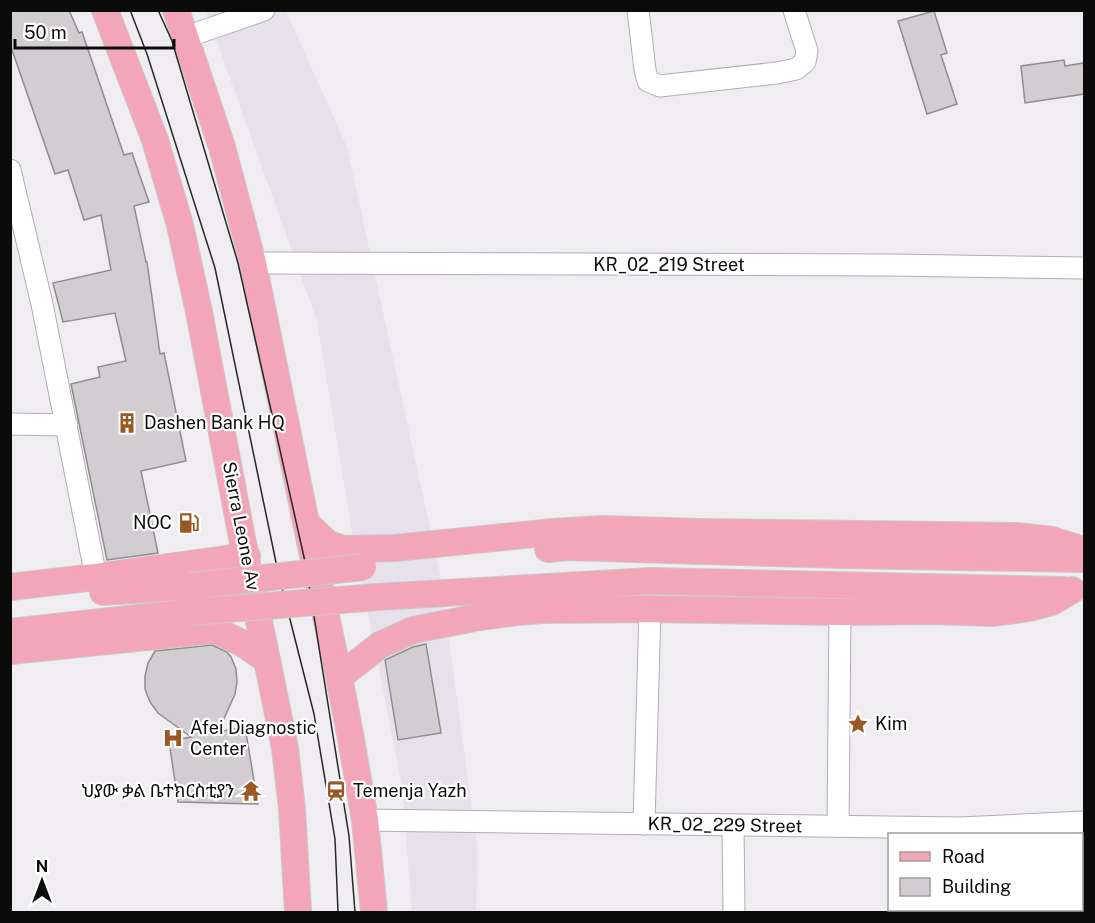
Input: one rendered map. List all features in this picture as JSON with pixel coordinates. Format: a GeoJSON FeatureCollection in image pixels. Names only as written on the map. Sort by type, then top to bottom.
{"type":"FeatureCollection","features":[{"type":"Feature","properties":{"kind":"main road","name":"Sierra Leone Av"},"geometry":{"type":"LineString","coordinates":[[105,10],[156,140],[180,225],[199,312],[285,748],[292,809],[298,912]]}},
{"type":"Feature","properties":{"kind":"main road"},"geometry":{"type":"LineString","coordinates":[[176,10],[222,147],[253,263],[339,677],[365,820],[374,912]]}},
{"type":"Feature","properties":{"kind":"main road"},"geometry":{"type":"LineString","coordinates":[[306,524],[327,543],[343,549],[395,548],[543,532],[603,529],[1017,536],[1052,540],[1084,550]]}},
{"type":"Feature","properties":{"kind":"main road"},"geometry":{"type":"LineString","coordinates":[[10,600],[190,585],[566,547],[1084,559]]}},
{"type":"Feature","properties":{"kind":"main road"},"geometry":{"type":"LineString","coordinates":[[10,587],[96,578],[247,556]]}},
{"type":"Feature","properties":{"kind":"main road"},"geometry":{"type":"LineString","coordinates":[[10,632],[192,612],[377,597],[650,581],[1078,590]]}},
{"type":"Feature","properties":{"kind":"main road"},"geometry":{"type":"LineString","coordinates":[[339,677],[380,645],[413,630],[474,618],[542,610],[993,613],[1052,602],[1078,590]]}},
{"type":"Feature","properties":{"kind":"main road"},"geometry":{"type":"LineString","coordinates":[[10,651],[215,630],[242,643],[267,660]]}},
{"type":"Feature","properties":{"kind":"street"},"geometry":{"type":"LineString","coordinates":[[186,37],[264,10]]}},
{"type":"Feature","properties":{"kind":"street"},"geometry":{"type":"LineString","coordinates":[[638,10],[648,81],[660,86],[796,69],[806,62],[807,51],[794,10]]}},
{"type":"Feature","properties":{"kind":"street"},"geometry":{"type":"LineString","coordinates":[[10,170],[42,304],[96,578]]}},
{"type":"Feature","properties":{"kind":"street","name":"KR_02_219 Street"},"geometry":{"type":"LineString","coordinates":[[253,263],[1084,268]]}},
{"type":"Feature","properties":{"kind":"street"},"geometry":{"type":"LineString","coordinates":[[10,424],[67,425]]}},
{"type":"Feature","properties":{"kind":"street"},"geometry":{"type":"LineString","coordinates":[[644,824],[650,609]]}},
{"type":"Feature","properties":{"kind":"street"},"geometry":{"type":"LineString","coordinates":[[838,826],[840,612]]}},
{"type":"Feature","properties":{"kind":"street","name":"KR_02_229 Street"},"geometry":{"type":"LineString","coordinates":[[365,820],[960,828],[1084,822]]}},
{"type":"Feature","properties":{"kind":"street"},"geometry":{"type":"LineString","coordinates":[[733,825],[734,912]]}},
{"type":"Feature","properties":{"kind":"shaded area"},"geometry":{"type":"Polygon","coordinates":[[[206,11],[286,11],[347,147],[440,574],[478,853],[476,912],[412,912],[402,786],[354,543],[317,321],[206,11]]]}},
{"type":"Feature","properties":{"kind":"building"},"geometry":{"type":"Polygon","coordinates":[[[10,10],[69,10],[79,33],[82,32],[124,155],[132,153],[149,202],[134,206],[147,262],[160,354],[164,353],[186,461],[141,471],[158,553],[107,560],[71,384],[100,377],[98,367],[126,361],[115,313],[63,322],[53,283],[111,270],[101,215],[84,220],[68,170],[55,174],[10,44],[10,10]]]}},
{"type":"Feature","properties":{"kind":"building"},"geometry":{"type":"Polygon","coordinates":[[[934,11],[947,53],[941,55],[957,104],[927,114],[898,21],[934,11]]]}},
{"type":"Feature","properties":{"kind":"building"},"geometry":{"type":"Polygon","coordinates":[[[1064,60],[1065,66],[1084,63],[1084,94],[1025,103],[1021,66],[1064,60]]]}},
{"type":"Feature","properties":{"kind":"building"},"geometry":{"type":"Polygon","coordinates":[[[426,644],[441,733],[398,740],[385,660],[413,647],[426,644]]]}},
{"type":"Feature","properties":{"kind":"building"},"geometry":{"type":"Polygon","coordinates":[[[212,645],[227,652],[231,657],[236,669],[237,682],[235,694],[218,732],[245,727],[258,804],[178,802],[169,741],[191,737],[158,713],[145,689],[148,663],[155,651],[212,645]]]}},
{"type":"Feature","properties":{"kind":"tram line"},"geometry":{"type":"LineString","coordinates":[[130,10],[147,54],[215,268],[278,572],[314,714],[335,839],[338,912]]}},
{"type":"Feature","properties":{"kind":"tram line"},"geometry":{"type":"LineString","coordinates":[[158,10],[172,41],[238,263],[306,566],[349,836],[355,912]]}},
{"type":"Feature","properties":{"kind":"place","name":"Dashen Bank HQ"},"geometry":{"type":"Point","coordinates":[127,423]}},
{"type":"Feature","properties":{"kind":"place","name":"NOC"},"geometry":{"type":"Point","coordinates":[189,523]}},
{"type":"Feature","properties":{"kind":"place","name":"Kim"},"geometry":{"type":"Point","coordinates":[858,724]}},
{"type":"Feature","properties":{"kind":"place","name":"Afei Diagnostic Center"},"geometry":{"type":"Point","coordinates":[173,738]}},
{"type":"Feature","properties":{"kind":"place","name":"ህያው ቃል ቤተክርስቲያን"},"geometry":{"type":"Point","coordinates":[251,791]}},
{"type":"Feature","properties":{"kind":"place","name":"Temenja Yazh"},"geometry":{"type":"Point","coordinates":[336,791]}}]}
